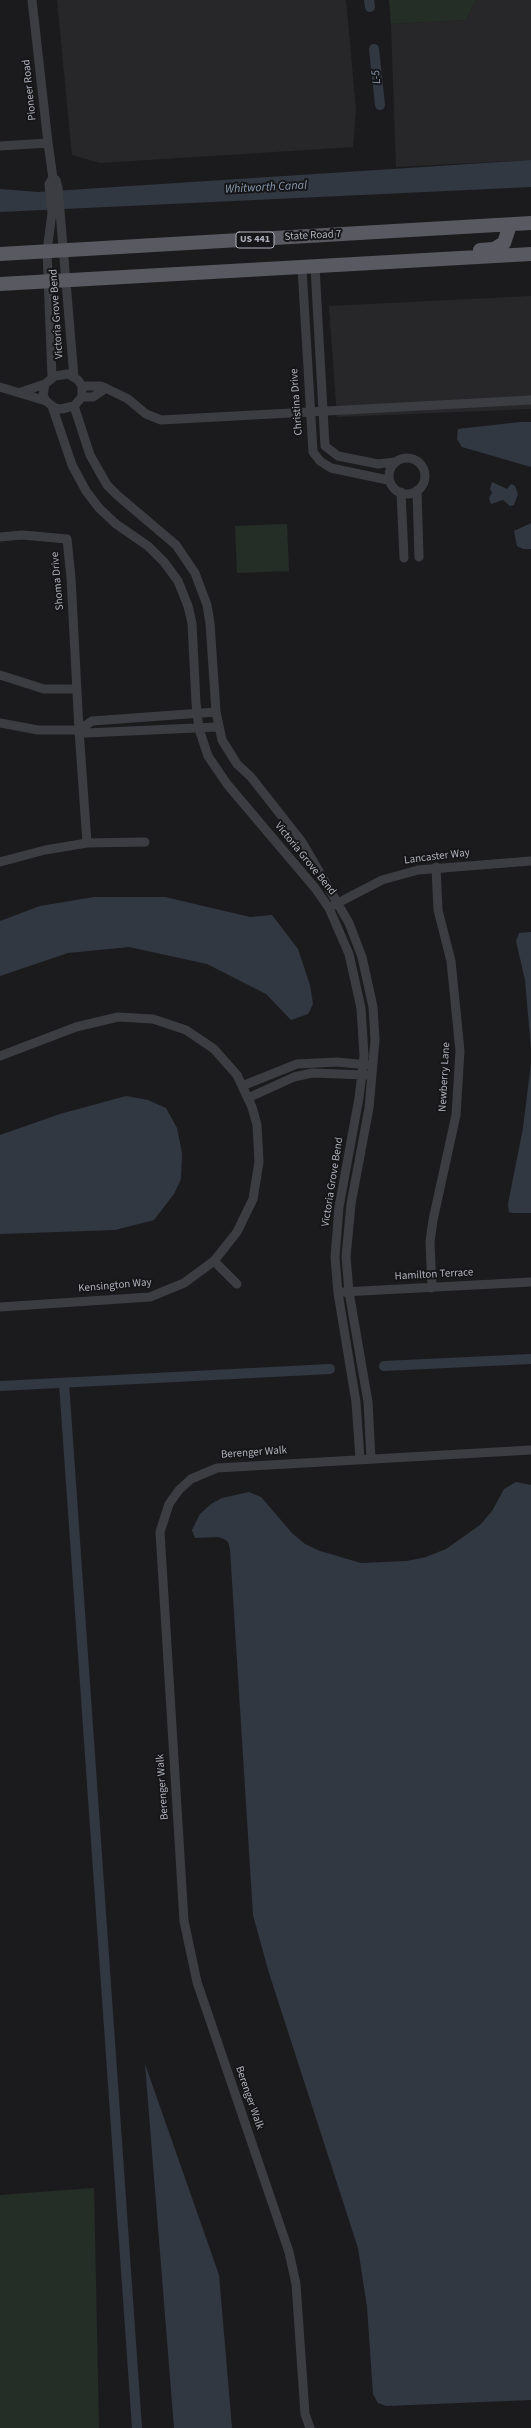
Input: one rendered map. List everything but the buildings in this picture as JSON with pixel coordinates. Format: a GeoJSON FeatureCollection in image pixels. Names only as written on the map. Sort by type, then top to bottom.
{"type":"FeatureCollection","features":[{"type":"Feature","properties":{"kind":"main road","name":"State Road 7"},"geometry":{"type":"LineString","coordinates":[[0,254],[531,223]]}},
{"type":"Feature","properties":{"kind":"main road"},"geometry":{"type":"LineString","coordinates":[[433,260],[462,252],[494,249],[504,243],[508,238],[510,225]]}},
{"type":"Feature","properties":{"kind":"main road"},"geometry":{"type":"LineString","coordinates":[[0,284],[308,268],[531,254]]}},
{"type":"Feature","properties":{"kind":"street","name":"Pioneer Road"},"geometry":{"type":"LineString","coordinates":[[32,0],[51,181],[64,250]]}},
{"type":"Feature","properties":{"kind":"street"},"geometry":{"type":"LineString","coordinates":[[0,146],[48,143]]}},
{"type":"Feature","properties":{"kind":"street","name":"Pioneer Road"},"geometry":{"type":"LineString","coordinates":[[47,251],[56,212],[58,188],[56,180],[51,181]]}},
{"type":"Feature","properties":{"kind":"street","name":"Victoria Grove Bend"},"geometry":{"type":"LineString","coordinates":[[64,250],[74,377]]}},
{"type":"Feature","properties":{"kind":"street","name":"Victoria Grove Bend"},"geometry":{"type":"LineString","coordinates":[[47,251],[49,380]]}},
{"type":"Feature","properties":{"kind":"street"},"geometry":{"type":"LineString","coordinates":[[308,268],[323,411],[325,446],[330,452],[338,456],[378,464],[395,462],[403,459],[412,459],[420,463],[424,469],[426,477],[423,484],[417,490],[401,492],[391,485],[388,480],[390,467],[395,462]]}},
{"type":"Feature","properties":{"kind":"street","name":"Christina Drive"},"geometry":{"type":"LineString","coordinates":[[308,268],[309,411],[313,452],[320,461],[331,468],[388,480]]}},
{"type":"Feature","properties":{"kind":"street"},"geometry":{"type":"LineString","coordinates":[[0,387],[21,392],[61,409],[74,406],[82,397],[82,386],[74,377],[61,374],[21,392]]}},
{"type":"Feature","properties":{"kind":"street"},"geometry":{"type":"LineString","coordinates":[[49,380],[43,395],[49,403]]}},
{"type":"Feature","properties":{"kind":"street"},"geometry":{"type":"LineString","coordinates":[[82,386],[106,388],[128,398],[146,414],[161,420],[531,400]]}},
{"type":"Feature","properties":{"kind":"street"},"geometry":{"type":"LineString","coordinates":[[82,397],[93,396],[106,388]]}},
{"type":"Feature","properties":{"kind":"street","name":"Victoria Grove Bend"},"geometry":{"type":"LineString","coordinates":[[49,403],[72,465],[86,491],[99,508],[116,524],[148,546],[164,562],[178,581],[188,606],[192,623],[197,713],[199,729],[208,756],[218,771],[315,888],[329,908],[349,954],[356,980],[363,1031],[362,1070],[359,1098],[339,1207],[335,1257],[338,1293],[356,1402],[360,1459]]}},
{"type":"Feature","properties":{"kind":"street","name":"Victoria Grove Bend"},"geometry":{"type":"LineString","coordinates":[[74,406],[90,455],[107,485],[116,495],[176,545],[195,573],[206,605],[210,623],[217,727],[228,752],[237,764],[251,777],[302,842],[349,923],[362,957],[369,990],[376,1040],[373,1076],[347,1232],[349,1292],[368,1402],[371,1459]]}},
{"type":"Feature","properties":{"kind":"street"},"geometry":{"type":"LineString","coordinates":[[417,490],[419,557]]}},
{"type":"Feature","properties":{"kind":"street"},"geometry":{"type":"LineString","coordinates":[[401,492],[404,558]]}},
{"type":"Feature","properties":{"kind":"street","name":"Shoma Drive"},"geometry":{"type":"LineString","coordinates":[[0,537],[22,535],[67,539],[71,578],[78,730],[87,843]]}},
{"type":"Feature","properties":{"kind":"street"},"geometry":{"type":"LineString","coordinates":[[0,675],[44,689],[77,689]]}},
{"type":"Feature","properties":{"kind":"street"},"geometry":{"type":"LineString","coordinates":[[78,730],[92,721],[216,712]]}},
{"type":"Feature","properties":{"kind":"street"},"geometry":{"type":"LineString","coordinates":[[0,723],[38,730],[78,730],[86,733],[217,727]]}},
{"type":"Feature","properties":{"kind":"street"},"geometry":{"type":"LineString","coordinates":[[0,862],[45,850],[87,843],[145,842]]}},
{"type":"Feature","properties":{"kind":"street","name":"Lancaster Way"},"geometry":{"type":"LineString","coordinates":[[329,908],[382,880],[399,874],[436,867],[531,861]]}},
{"type":"Feature","properties":{"kind":"street","name":"Newberry Lane"},"geometry":{"type":"LineString","coordinates":[[432,1288],[430,1242],[432,1220],[456,1115],[460,1051],[452,967],[438,910],[436,867]]}},
{"type":"Feature","properties":{"kind":"street","name":"Kensington Way"},"geometry":{"type":"LineString","coordinates":[[0,1056],[51,1036],[95,1022],[118,1017],[141,1018],[170,1023],[200,1038],[226,1061],[248,1098],[257,1125],[259,1144],[257,1181],[246,1216],[226,1247],[214,1261],[184,1283],[150,1297],[0,1307]]}},
{"type":"Feature","properties":{"kind":"street"},"geometry":{"type":"LineString","coordinates":[[242,1086],[297,1064],[337,1062],[362,1070],[373,1076]]}},
{"type":"Feature","properties":{"kind":"street"},"geometry":{"type":"LineString","coordinates":[[248,1098],[294,1077],[306,1074],[362,1070],[374,1066]]}},
{"type":"Feature","properties":{"kind":"street"},"geometry":{"type":"LineString","coordinates":[[214,1261],[237,1284]]}},
{"type":"Feature","properties":{"kind":"street","name":"Hamilton Terrace"},"geometry":{"type":"LineString","coordinates":[[338,1293],[531,1282]]}},
{"type":"Feature","properties":{"kind":"street","name":"Berenger Walk"},"geometry":{"type":"LineString","coordinates":[[310,2428],[305,2414],[296,2284],[288,2252],[197,1982],[184,1921],[160,1540],[164,1516],[169,1504],[191,1479],[205,1472],[232,1466],[531,1450]]}},
{"type":"Feature","properties":{"kind":"shaded area"},"geometry":{"type":"Polygon","coordinates":[[[57,0],[346,0],[356,110],[353,147],[100,163],[72,155],[57,0]]]}},
{"type":"Feature","properties":{"kind":"shaded area"},"geometry":{"type":"Polygon","coordinates":[[[389,0],[476,0],[466,20],[391,24],[389,0]]]}},
{"type":"Feature","properties":{"kind":"shaded area"},"geometry":{"type":"Polygon","coordinates":[[[476,0],[531,0],[531,160],[396,167],[391,24],[466,20],[476,0]]]}},
{"type":"Feature","properties":{"kind":"shaded area"},"geometry":{"type":"Polygon","coordinates":[[[531,296],[531,409],[337,417],[329,306],[531,296]]]}},
{"type":"Feature","properties":{"kind":"shaded area"},"geometry":{"type":"Polygon","coordinates":[[[287,524],[289,571],[237,573],[235,526],[287,524]]]}},
{"type":"Feature","properties":{"kind":"shaded area"},"geometry":{"type":"Polygon","coordinates":[[[94,2188],[99,2428],[0,2428],[0,2195],[94,2188]]]}},
{"type":"Feature","properties":{"kind":"water","name":"Whitworth Canal"},"geometry":{"type":"Polygon","coordinates":[[[531,160],[531,187],[0,212],[0,189],[38,192],[531,160]]]}},
{"type":"Feature","properties":{"kind":"water"},"geometry":{"type":"Polygon","coordinates":[[[531,422],[531,467],[462,447],[457,439],[458,429],[531,422]]]}},
{"type":"Feature","properties":{"kind":"water"},"geometry":{"type":"Polygon","coordinates":[[[492,482],[507,489],[511,484],[515,486],[518,494],[514,505],[510,506],[503,500],[491,504],[489,498],[492,493],[490,489],[492,482]]]}},
{"type":"Feature","properties":{"kind":"water"},"geometry":{"type":"Polygon","coordinates":[[[531,523],[531,549],[523,549],[517,546],[514,531],[531,523]]]}},
{"type":"Feature","properties":{"kind":"water"},"geometry":{"type":"Polygon","coordinates":[[[94,897],[165,897],[250,917],[272,915],[298,949],[310,985],[313,1004],[308,1014],[291,1020],[266,994],[207,964],[129,947],[68,953],[0,976],[0,921],[40,906],[94,897]]]}},
{"type":"Feature","properties":{"kind":"water"},"geometry":{"type":"Polygon","coordinates":[[[531,932],[531,1049],[525,980],[516,941],[519,933],[531,932]]]}},
{"type":"Feature","properties":{"kind":"water"},"geometry":{"type":"Polygon","coordinates":[[[531,1063],[531,1213],[513,1213],[509,1212],[508,1204],[523,1128],[531,1063]]]}},
{"type":"Feature","properties":{"kind":"water"},"geometry":{"type":"Polygon","coordinates":[[[126,1096],[148,1100],[166,1108],[177,1128],[182,1153],[181,1179],[174,1194],[154,1220],[115,1230],[0,1234],[0,1135],[60,1114],[126,1096]]]}},
{"type":"Feature","properties":{"kind":"water"},"geometry":{"type":"Polygon","coordinates":[[[516,1482],[531,1485],[531,2400],[386,2406],[378,2403],[373,2394],[367,2307],[358,2248],[269,1973],[253,1915],[230,1549],[228,1542],[224,1539],[218,1537],[195,1538],[192,1530],[200,1514],[211,1504],[222,1498],[249,1492],[261,1497],[292,1533],[305,1544],[320,1551],[361,1563],[407,1561],[426,1557],[446,1549],[480,1525],[492,1511],[504,1489],[516,1482]]]}},
{"type":"Feature","properties":{"kind":"water"},"geometry":{"type":"Polygon","coordinates":[[[145,2064],[219,2275],[232,2428],[174,2428],[145,2064]]]}},
{"type":"Feature","properties":{"kind":"waterway","name":"L-5"},"geometry":{"type":"LineString","coordinates":[[369,0],[370,7]]}},
{"type":"Feature","properties":{"kind":"waterway","name":"L-5"},"geometry":{"type":"LineString","coordinates":[[374,49],[380,105]]}},
{"type":"Feature","properties":{"kind":"waterway"},"geometry":{"type":"LineString","coordinates":[[384,1366],[531,1359]]}},
{"type":"Feature","properties":{"kind":"waterway"},"geometry":{"type":"LineString","coordinates":[[0,1386],[330,1369]]}},
{"type":"Feature","properties":{"kind":"waterway"},"geometry":{"type":"LineString","coordinates":[[64,1383],[137,2428]]}}]}
